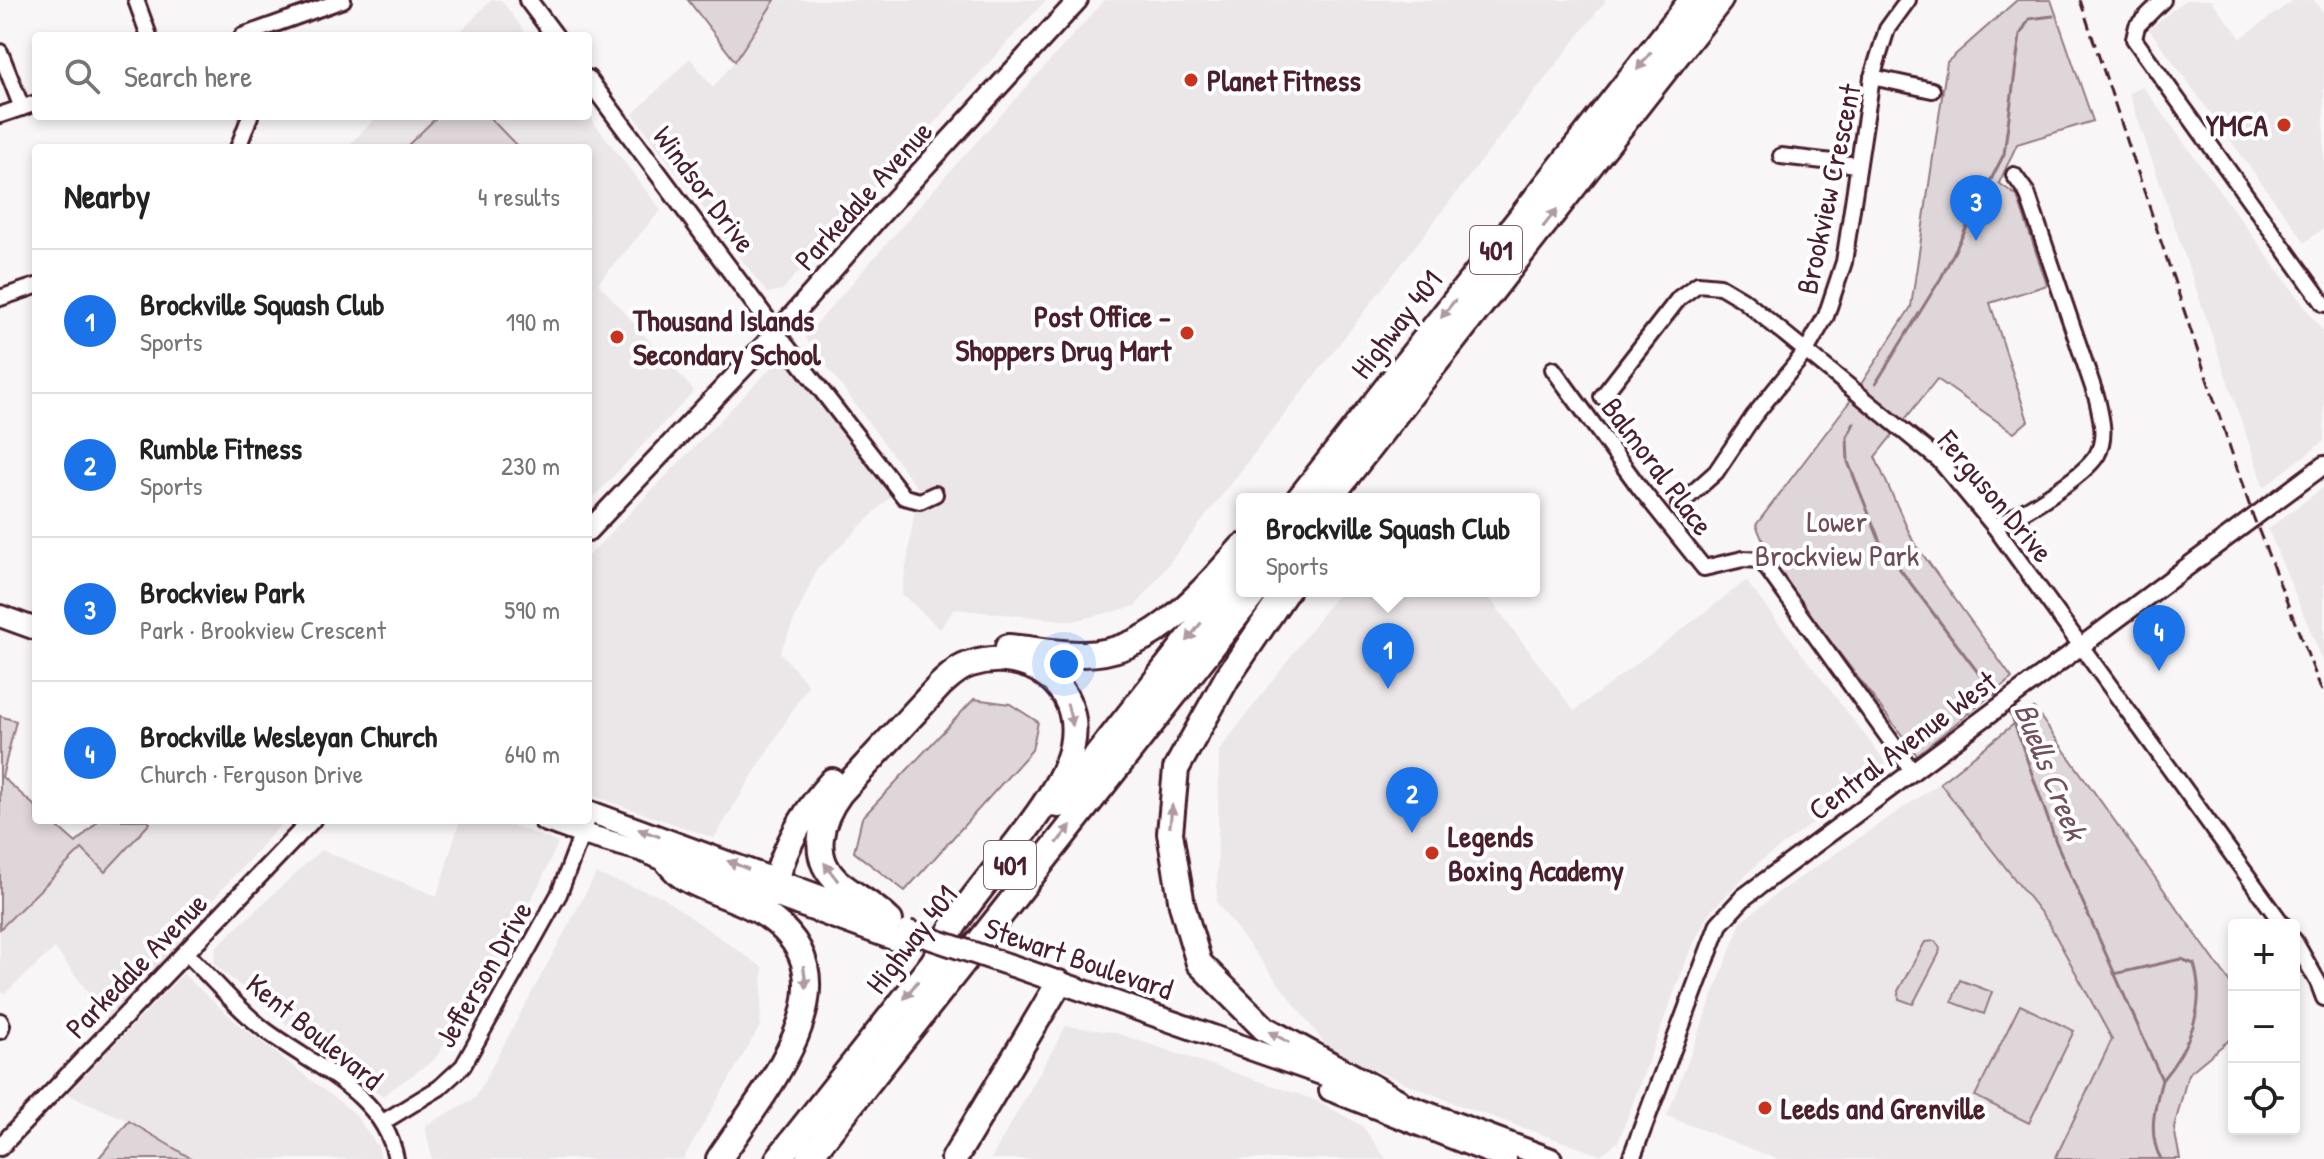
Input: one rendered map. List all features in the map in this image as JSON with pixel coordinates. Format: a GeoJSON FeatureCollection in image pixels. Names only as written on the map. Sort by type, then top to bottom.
{"type":"FeatureCollection","features":[{"type":"Feature","properties":{"kind":"highway","name":"Highway 401"},"geometry":{"type":"LineString","coordinates":[[1304,493],[1692,0]]}},
{"type":"Feature","properties":{"kind":"highway","name":"Highway 401"},"geometry":{"type":"LineString","coordinates":[[1334,493],[1720,0]]}},
{"type":"Feature","properties":{"kind":"highway"},"geometry":{"type":"LineString","coordinates":[[1352,493],[1431,384],[1439,360]]}},
{"type":"Feature","properties":{"kind":"highway"},"geometry":{"type":"LineString","coordinates":[[1289,493],[1326,451],[1358,424]]}},
{"type":"Feature","properties":{"kind":"highway"},"geometry":{"type":"LineString","coordinates":[[775,888],[781,864],[816,798],[949,661],[979,649],[996,647],[1083,654],[1110,652],[1158,631],[1236,553]]}},
{"type":"Feature","properties":{"kind":"highway","name":"Highway 401"},"geometry":{"type":"LineString","coordinates":[[778,1159],[1236,579]]}},
{"type":"Feature","properties":{"kind":"highway","name":"Highway 401"},"geometry":{"type":"LineString","coordinates":[[808,1159],[1251,597]]}},
{"type":"Feature","properties":{"kind":"highway"},"geometry":{"type":"LineString","coordinates":[[1282,597],[1227,678],[1176,769],[1170,833],[1182,905],[1199,963],[1265,1029],[1397,1101]]}},
{"type":"Feature","properties":{"kind":"highway"},"geometry":{"type":"LineString","coordinates":[[900,931],[876,907],[827,872],[820,843],[827,812],[840,793],[955,672],[975,663],[1015,659],[1043,670],[1064,696],[1072,722],[1072,747],[1054,788],[957,920],[934,961]]}},
{"type":"Feature","properties":{"kind":"highway"},"geometry":{"type":"LineString","coordinates":[[667,861],[684,877],[722,892],[771,919],[796,946],[805,968],[808,998],[800,1030],[719,1159]]}},
{"type":"Feature","properties":{"kind":"highway"},"geometry":{"type":"LineString","coordinates":[[954,1159],[1062,991]]}},
{"type":"Feature","properties":{"kind":"highway"},"geometry":{"type":"LineString","coordinates":[[969,1159],[1062,991]]}},
{"type":"Feature","properties":{"kind":"highway"},"geometry":{"type":"LineString","coordinates":[[826,1159],[865,1102],[872,1076]]}},
{"type":"Feature","properties":{"kind":"main road","name":"Parkedale Avenue"},"geometry":{"type":"LineString","coordinates":[[592,527],[776,332],[1078,0]]}},
{"type":"Feature","properties":{"kind":"main road"},"geometry":{"type":"LineString","coordinates":[[0,616],[32,628]]}},
{"type":"Feature","properties":{"kind":"main road","name":"Stewart Boulevard"},"geometry":{"type":"LineString","coordinates":[[592,820],[1336,1092],[1506,1159]]}},
{"type":"Feature","properties":{"kind":"main road","name":"Stewart Boulevard"},"geometry":{"type":"LineString","coordinates":[[592,821],[640,850],[667,861],[775,888]]}},
{"type":"Feature","properties":{"kind":"main road","name":"Stewart Boulevard"},"geometry":{"type":"LineString","coordinates":[[1062,991],[1397,1101],[1551,1159]]}},
{"type":"Feature","properties":{"kind":"street"},"geometry":{"type":"LineString","coordinates":[[136,0],[148,32]]}},
{"type":"Feature","properties":{"kind":"street"},"geometry":{"type":"LineString","coordinates":[[250,32],[305,6],[343,0]]}},
{"type":"Feature","properties":{"kind":"street"},"geometry":{"type":"LineString","coordinates":[[528,0],[552,32]]}},
{"type":"Feature","properties":{"kind":"street"},"geometry":{"type":"LineString","coordinates":[[1872,77],[1887,29],[1908,0]]}},
{"type":"Feature","properties":{"kind":"street"},"geometry":{"type":"LineString","coordinates":[[2163,0],[2137,26],[2134,39],[2324,304]]}},
{"type":"Feature","properties":{"kind":"street"},"geometry":{"type":"LineString","coordinates":[[0,52],[29,105],[0,115]]}},
{"type":"Feature","properties":{"kind":"street","name":"Brookview Crescent"},"geometry":{"type":"LineString","coordinates":[[1679,505],[1716,472],[1753,417],[1806,351],[1826,316],[1844,262],[1872,77],[1932,90]]}},
{"type":"Feature","properties":{"kind":"street","name":"Windsor Drive"},"geometry":{"type":"LineString","coordinates":[[592,84],[776,332],[904,497],[920,501],[935,494]]}},
{"type":"Feature","properties":{"kind":"street"},"geometry":{"type":"LineString","coordinates":[[240,144],[248,120]]}},
{"type":"Feature","properties":{"kind":"street"},"geometry":{"type":"LineString","coordinates":[[1781,156],[1858,165]]}},
{"type":"Feature","properties":{"kind":"street"},"geometry":{"type":"LineString","coordinates":[[1994,526],[2013,519],[2079,473],[2098,454],[2104,429],[2097,399],[2027,193],[2014,175]]}},
{"type":"Feature","properties":{"kind":"street","name":"Ferguson Drive"},"geometry":{"type":"LineString","coordinates":[[1602,397],[1679,298],[1698,284],[1720,286],[1742,299],[1939,460],[1994,526],[2279,919]]}},
{"type":"Feature","properties":{"kind":"street"},"geometry":{"type":"LineString","coordinates":[[0,298],[32,287]]}},
{"type":"Feature","properties":{"kind":"street","name":"Balmoral Place"},"geometry":{"type":"LineString","coordinates":[[1553,369],[1639,487],[1704,568],[1743,559],[1761,560],[1913,772]]}},
{"type":"Feature","properties":{"kind":"street","name":"Central Avenue West"},"geometry":{"type":"LineString","coordinates":[[1631,1159],[1719,924],[1744,897],[2324,465]]}},
{"type":"Feature","properties":{"kind":"street","name":"Parkedale Avenue"},"geometry":{"type":"LineString","coordinates":[[0,1147],[308,824]]}},
{"type":"Feature","properties":{"kind":"street","name":"Jefferson Drive"},"geometry":{"type":"LineString","coordinates":[[383,1122],[439,1088],[463,1066],[559,894],[585,824]]}},
{"type":"Feature","properties":{"kind":"street"},"geometry":{"type":"LineString","coordinates":[[2300,950],[2324,998]]}},
{"type":"Feature","properties":{"kind":"street","name":"Kent Boulevard"},"geometry":{"type":"LineString","coordinates":[[186,953],[263,1028],[359,1096],[383,1122],[396,1159]]}},
{"type":"Feature","properties":{"kind":"street"},"geometry":{"type":"LineString","coordinates":[[0,1021],[0,1031]]}},
{"type":"Feature","properties":{"kind":"shaded area"},"geometry":{"type":"Polygon","coordinates":[[[491,0],[501,0],[525,32],[460,32],[491,0]]]}},
{"type":"Feature","properties":{"kind":"shaded area"},"geometry":{"type":"Polygon","coordinates":[[[775,0],[1046,0],[782,290],[767,293],[633,114],[690,58],[713,88],[735,61],[775,0]]]}},
{"type":"Feature","properties":{"kind":"shaded area"},"geometry":{"type":"Polygon","coordinates":[[[1105,0],[1606,0],[1136,606],[1073,621],[954,609],[940,629],[902,594],[918,489],[805,337],[1105,0]]]}},
{"type":"Feature","properties":{"kind":"shaded area"},"geometry":{"type":"Polygon","coordinates":[[[2185,0],[2211,0],[2241,38],[2294,0],[2314,0],[2324,14],[2324,228],[2305,242],[2149,29],[2185,0]]]}},
{"type":"Feature","properties":{"kind":"shaded area"},"geometry":{"type":"Polygon","coordinates":[[[2143,87],[2324,333],[2324,441],[2264,487],[2129,93],[2143,87]]]}},
{"type":"Feature","properties":{"kind":"shaded area","name":"Thousand Islands Secondary School"},"geometry":{"type":"Polygon","coordinates":[[[374,120],[592,120],[661,210],[598,283],[694,391],[592,499],[592,144],[350,144],[374,120]]]}},
{"type":"Feature","properties":{"kind":"shaded area"},"geometry":{"type":"Polygon","coordinates":[[[776,363],[790,365],[891,496],[817,569],[780,652],[808,685],[714,838],[592,795],[592,552],[776,363]]]}},
{"type":"Feature","properties":{"kind":"shaded area"},"geometry":{"type":"Polygon","coordinates":[[[2324,487],[2324,661],[2323,661],[2268,529],[2324,487]]]}},
{"type":"Feature","properties":{"kind":"shaded area"},"geometry":{"type":"Polygon","coordinates":[[[1746,581],[1890,768],[1759,862],[1708,914],[1687,958],[1618,1142],[1600,1155],[1462,1106],[1332,1053],[1217,903],[1219,751],[1335,597],[1488,597],[1574,711],[1746,581]]]}},
{"type":"Feature","properties":{"kind":"shaded area"},"geometry":{"type":"Polygon","coordinates":[[[1940,783],[2048,922],[2112,1039],[2055,1159],[1777,1159],[1667,1116],[1741,922],[1779,892],[1940,783]]]}},
{"type":"Feature","properties":{"kind":"shaded area"},"geometry":{"type":"Polygon","coordinates":[[[149,824],[281,824],[221,890],[180,942],[108,1019],[55,948],[4,994],[0,990],[0,929],[83,849],[104,871],[149,824]]]}},
{"type":"Feature","properties":{"kind":"shaded area"},"geometry":{"type":"Polygon","coordinates":[[[459,824],[509,824],[558,843],[540,883],[485,982],[434,1060],[382,1096],[347,1074],[214,964],[216,947],[321,850],[437,896],[459,824]]]}},
{"type":"Feature","properties":{"kind":"shaded area"},"geometry":{"type":"Polygon","coordinates":[[[596,874],[662,897],[763,968],[760,1026],[683,1159],[432,1159],[425,1126],[475,1098],[596,874]]]}},
{"type":"Feature","properties":{"kind":"shaded area"},"geometry":{"type":"Polygon","coordinates":[[[183,974],[238,1024],[354,1113],[378,1147],[381,1159],[192,1159],[141,1126],[67,1094],[183,974]]]}},
{"type":"Feature","properties":{"kind":"shaded area"},"geometry":{"type":"Polygon","coordinates":[[[1066,1026],[1113,1032],[1318,1101],[1362,1126],[1386,1159],[991,1159],[1066,1026]]]}},
{"type":"Feature","properties":{"kind":"green space"},"geometry":{"type":"Polygon","coordinates":[[[688,0],[775,0],[735,61],[688,0]]]}},
{"type":"Feature","properties":{"kind":"green space","name":"Lower Brockview Park"},"geometry":{"type":"Polygon","coordinates":[[[2017,0],[2051,0],[2093,121],[2017,144],[1999,183],[2017,196],[2047,285],[1990,303],[2028,421],[2014,433],[1937,379],[1875,457],[1913,541],[2012,678],[1917,755],[1774,567],[1756,525],[1850,401],[1911,307],[1947,62],[2017,0]]]}},
{"type":"Feature","properties":{"kind":"green space"},"geometry":{"type":"Polygon","coordinates":[[[434,120],[492,120],[515,144],[409,144],[434,120]]]}},
{"type":"Feature","properties":{"kind":"green space"},"geometry":{"type":"Polygon","coordinates":[[[974,699],[1010,704],[1038,722],[1032,750],[905,891],[854,852],[862,818],[974,699]]]}},
{"type":"Feature","properties":{"kind":"green space"},"geometry":{"type":"Polygon","coordinates":[[[2034,708],[2228,980],[2228,1041],[2188,1074],[2174,1128],[2180,1159],[2055,1159],[2112,1039],[2048,922],[1940,783],[2034,708]]]}},
{"type":"Feature","properties":{"kind":"green space"},"geometry":{"type":"Polygon","coordinates":[[[0,716],[16,721],[2,777],[32,803],[32,824],[55,824],[76,843],[95,824],[149,824],[105,872],[82,849],[0,929],[0,716]]]}},
{"type":"Feature","properties":{"kind":"green space"},"geometry":{"type":"Polygon","coordinates":[[[1935,941],[1940,948],[1939,954],[1913,1004],[1899,999],[1898,991],[1925,942],[1935,941]]]}},
{"type":"Feature","properties":{"kind":"green space"},"geometry":{"type":"Polygon","coordinates":[[[1960,980],[1992,992],[1984,1014],[1952,1002],[1960,980]]]}},
{"type":"Feature","properties":{"kind":"green space"},"geometry":{"type":"Polygon","coordinates":[[[2020,1005],[2074,1031],[2029,1123],[1975,1096],[2020,1005]]]}},
{"type":"Feature","properties":{"kind":"green space"},"geometry":{"type":"Polygon","coordinates":[[[129,1121],[192,1159],[98,1159],[129,1121]]]}},
{"type":"Feature","properties":{"kind":"waterway","name":"Buells Creek"},"geometry":{"type":"LineString","coordinates":[[1876,383],[1941,278],[2004,154],[2020,35],[2029,19],[2053,16]]}},
{"type":"Feature","properties":{"kind":"waterway","name":"Buells Creek"},"geometry":{"type":"LineString","coordinates":[[1854,423],[1847,437],[1848,462],[1881,544],[1998,699]]}},
{"type":"Feature","properties":{"kind":"waterway","name":"Buells Creek"},"geometry":{"type":"LineString","coordinates":[[2005,709],[2012,717],[2056,842],[2162,1080],[2153,1130],[2161,1159]]}},
{"type":"Feature","properties":{"kind":"waterway"},"geometry":{"type":"LineString","coordinates":[[2114,974],[2181,959],[2194,964],[2198,996],[2193,1026],[2172,1068],[2162,1080]]}},
{"type":"Feature","properties":{"kind":"railway"},"geometry":{"type":"LineString","coordinates":[[2080,0],[2253,516],[2324,696]]}},
{"type":"Feature","properties":{"kind":"place","name":"Planet Fitness"},"geometry":{"type":"Point","coordinates":[1191,80]}},
{"type":"Feature","properties":{"kind":"place","name":"YMCA"},"geometry":{"type":"Point","coordinates":[2284,125]}},
{"type":"Feature","properties":{"kind":"place","name":"Brockview Park"},"geometry":{"type":"Point","coordinates":[1976,241]}},
{"type":"Feature","properties":{"kind":"place","name":"Post Office - Shoppers Drug Mart"},"geometry":{"type":"Point","coordinates":[1187,333]}},
{"type":"Feature","properties":{"kind":"place","name":"Thousand Islands Secondary School"},"geometry":{"type":"Point","coordinates":[617,337]}},
{"type":"Feature","properties":{"kind":"place","name":"Brockville Wesleyan Church"},"geometry":{"type":"Point","coordinates":[2159,671]}},
{"type":"Feature","properties":{"kind":"place","name":"Brockville Squash Club"},"geometry":{"type":"Point","coordinates":[1388,689]}},
{"type":"Feature","properties":{"kind":"place","name":"Rumble Fitness"},"geometry":{"type":"Point","coordinates":[1412,833]}},
{"type":"Feature","properties":{"kind":"place","name":"Legends Boxing Academy"},"geometry":{"type":"Point","coordinates":[1432,853]}},
{"type":"Feature","properties":{"kind":"place","name":"Leeds and Grenville"},"geometry":{"type":"Point","coordinates":[1765,1108]}}]}
